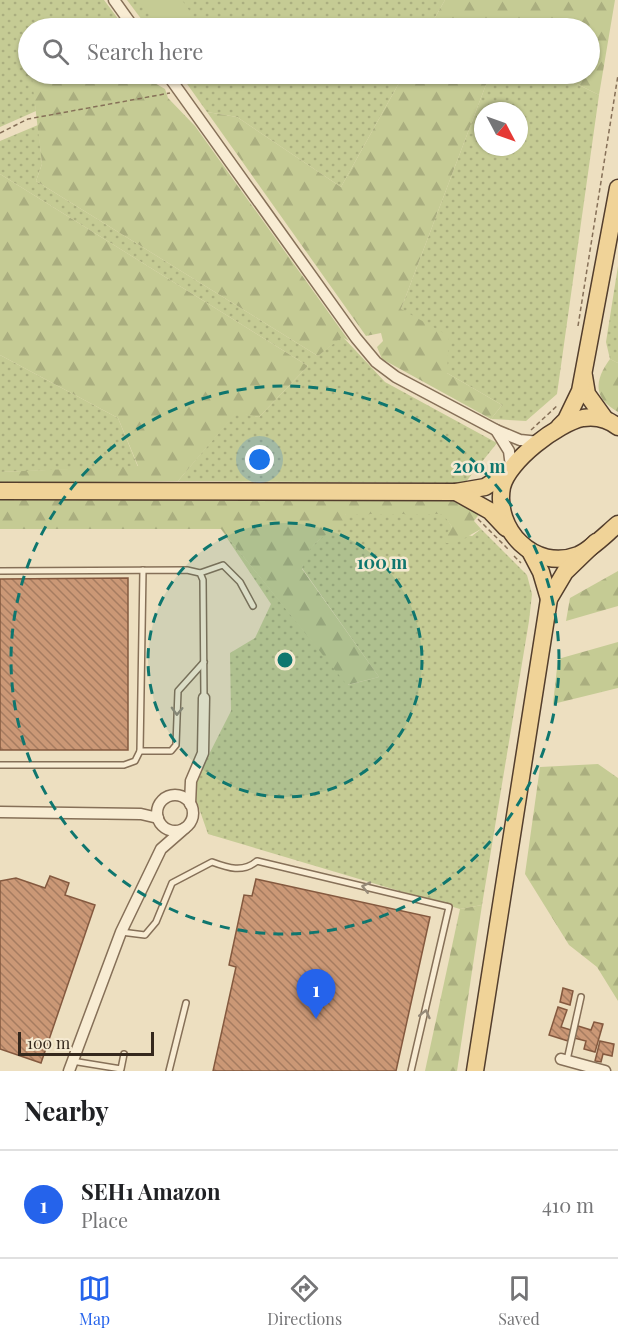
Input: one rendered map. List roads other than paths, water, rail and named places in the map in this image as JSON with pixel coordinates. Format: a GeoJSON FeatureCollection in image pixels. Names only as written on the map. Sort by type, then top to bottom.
{"type":"FeatureCollection","features":[{"type":"Feature","properties":{"kind":"main road"},"geometry":{"type":"LineString","coordinates":[[0,492],[456,492],[485,487],[509,470],[567,420],[580,391],[618,188]]}},
{"type":"Feature","properties":{"kind":"main road"},"geometry":{"type":"LineString","coordinates":[[583,369],[587,394],[614,423]]}},
{"type":"Feature","properties":{"kind":"main road"},"geometry":{"type":"LineString","coordinates":[[544,439],[583,418],[614,423]]}},
{"type":"Feature","properties":{"kind":"main road"},"geometry":{"type":"LineString","coordinates":[[509,470],[501,507],[511,535]]}},
{"type":"Feature","properties":{"kind":"main road"},"geometry":{"type":"LineString","coordinates":[[456,492],[490,511],[511,535],[530,551],[540,556],[559,558],[578,555],[618,524]]}},
{"type":"Feature","properties":{"kind":"main road"},"geometry":{"type":"LineString","coordinates":[[475,1071],[549,600],[565,572],[596,542]]}},
{"type":"Feature","properties":{"kind":"main road"},"geometry":{"type":"LineString","coordinates":[[530,551],[541,572],[549,600]]}},
{"type":"Feature","properties":{"kind":"street"},"geometry":{"type":"LineString","coordinates":[[114,0],[127,18]]}},
{"type":"Feature","properties":{"kind":"street"},"geometry":{"type":"LineString","coordinates":[[174,84],[376,362],[396,377],[496,430],[520,440],[544,439]]}},
{"type":"Feature","properties":{"kind":"street"},"geometry":{"type":"LineString","coordinates":[[496,430],[509,451],[509,470]]}},
{"type":"Feature","properties":{"kind":"street"},"geometry":{"type":"LineString","coordinates":[[71,1066],[121,932],[161,849],[192,819],[190,804],[192,781],[203,753],[204,698]]}},
{"type":"Feature","properties":{"kind":"street"},"geometry":{"type":"LineString","coordinates":[[141,814],[192,781]]}},
{"type":"Feature","properties":{"kind":"street"},"geometry":{"type":"LineString","coordinates":[[169,796],[181,796],[190,804]]}},
{"type":"Feature","properties":{"kind":"street"},"geometry":{"type":"LineString","coordinates":[[159,804],[161,849]]}},
{"type":"Feature","properties":{"kind":"street"},"geometry":{"type":"LineString","coordinates":[[0,812],[141,814],[159,821],[169,830],[185,828]]}},
{"type":"Feature","properties":{"kind":"street"},"geometry":{"type":"LineString","coordinates":[[564,1060],[605,1071]]}},
{"type":"Feature","properties":{"kind":"lane"},"geometry":{"type":"LineString","coordinates":[[200,573],[223,565],[240,582],[252,606]]}},
{"type":"Feature","properties":{"kind":"lane"},"geometry":{"type":"LineString","coordinates":[[0,765],[124,765],[135,761],[140,751],[143,570]]}},
{"type":"Feature","properties":{"kind":"lane"},"geometry":{"type":"LineString","coordinates":[[0,571],[194,570],[200,573],[203,579],[204,698]]}},
{"type":"Feature","properties":{"kind":"lane"},"geometry":{"type":"LineString","coordinates":[[140,751],[171,751],[176,745],[178,691],[204,662]]}},
{"type":"Feature","properties":{"kind":"lane"},"geometry":{"type":"LineString","coordinates":[[121,932],[139,936],[151,930],[170,886],[178,879],[212,862],[233,870],[251,867],[257,861],[449,907],[411,1071]]}},
{"type":"Feature","properties":{"kind":"lane"},"geometry":{"type":"LineString","coordinates":[[564,1060],[581,997]]}},
{"type":"Feature","properties":{"kind":"lane"},"geometry":{"type":"LineString","coordinates":[[169,1071],[186,1004]]}},
{"type":"Feature","properties":{"kind":"lane"},"geometry":{"type":"LineString","coordinates":[[121,1069],[124,1054]]}},
{"type":"Feature","properties":{"kind":"lane"},"geometry":{"type":"LineString","coordinates":[[71,1066],[129,1071]]}},
{"type":"Feature","properties":{"kind":"place","name":"SEH1 Amazon"},"geometry":{"type":"Point","coordinates":[316,1019]}}]}
